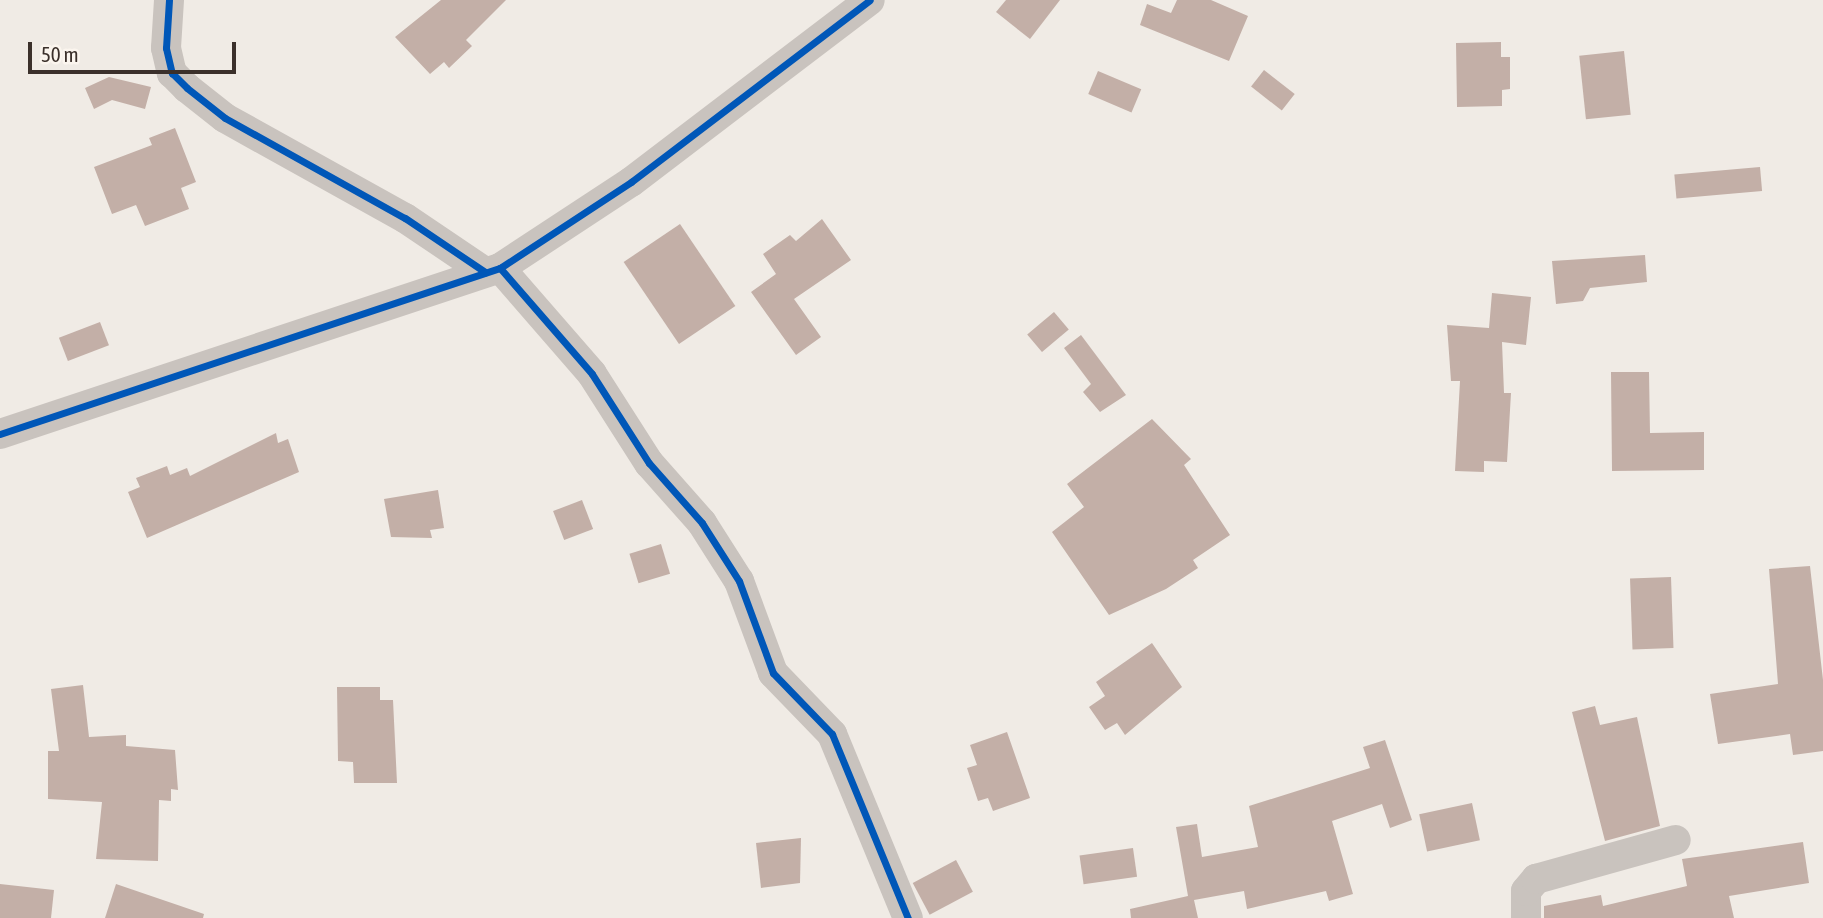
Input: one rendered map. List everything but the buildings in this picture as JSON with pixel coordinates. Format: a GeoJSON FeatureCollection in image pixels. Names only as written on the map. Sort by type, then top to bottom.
{"type":"FeatureCollection","features":[{"type":"Feature","properties":{"kind":"street"},"geometry":{"type":"LineString","coordinates":[[169,0],[166,48],[172,73],[187,88],[225,118],[405,218],[492,270],[592,374],[649,463],[702,523],[739,581],[773,673],[832,734],[908,918]]}},
{"type":"Feature","properties":{"kind":"street"},"geometry":{"type":"LineString","coordinates":[[0,434],[492,270],[631,182],[870,0]]}},
{"type":"Feature","properties":{"kind":"street"},"geometry":{"type":"LineString","coordinates":[[1526,918],[1526,891],[1536,879],[1676,840]]}},
{"type":"Feature","properties":{"kind":"cycle path"},"geometry":{"type":"LineString","coordinates":[[169,0],[166,48],[172,73],[187,88],[225,118],[405,218],[485,272]]}},
{"type":"Feature","properties":{"kind":"cycle path"},"geometry":{"type":"LineString","coordinates":[[0,434],[500,268],[631,182],[870,0]]}},
{"type":"Feature","properties":{"kind":"cycle path"},"geometry":{"type":"LineString","coordinates":[[500,268],[592,374],[649,463],[702,523],[739,581],[773,673],[832,734],[908,918]]}}]}
